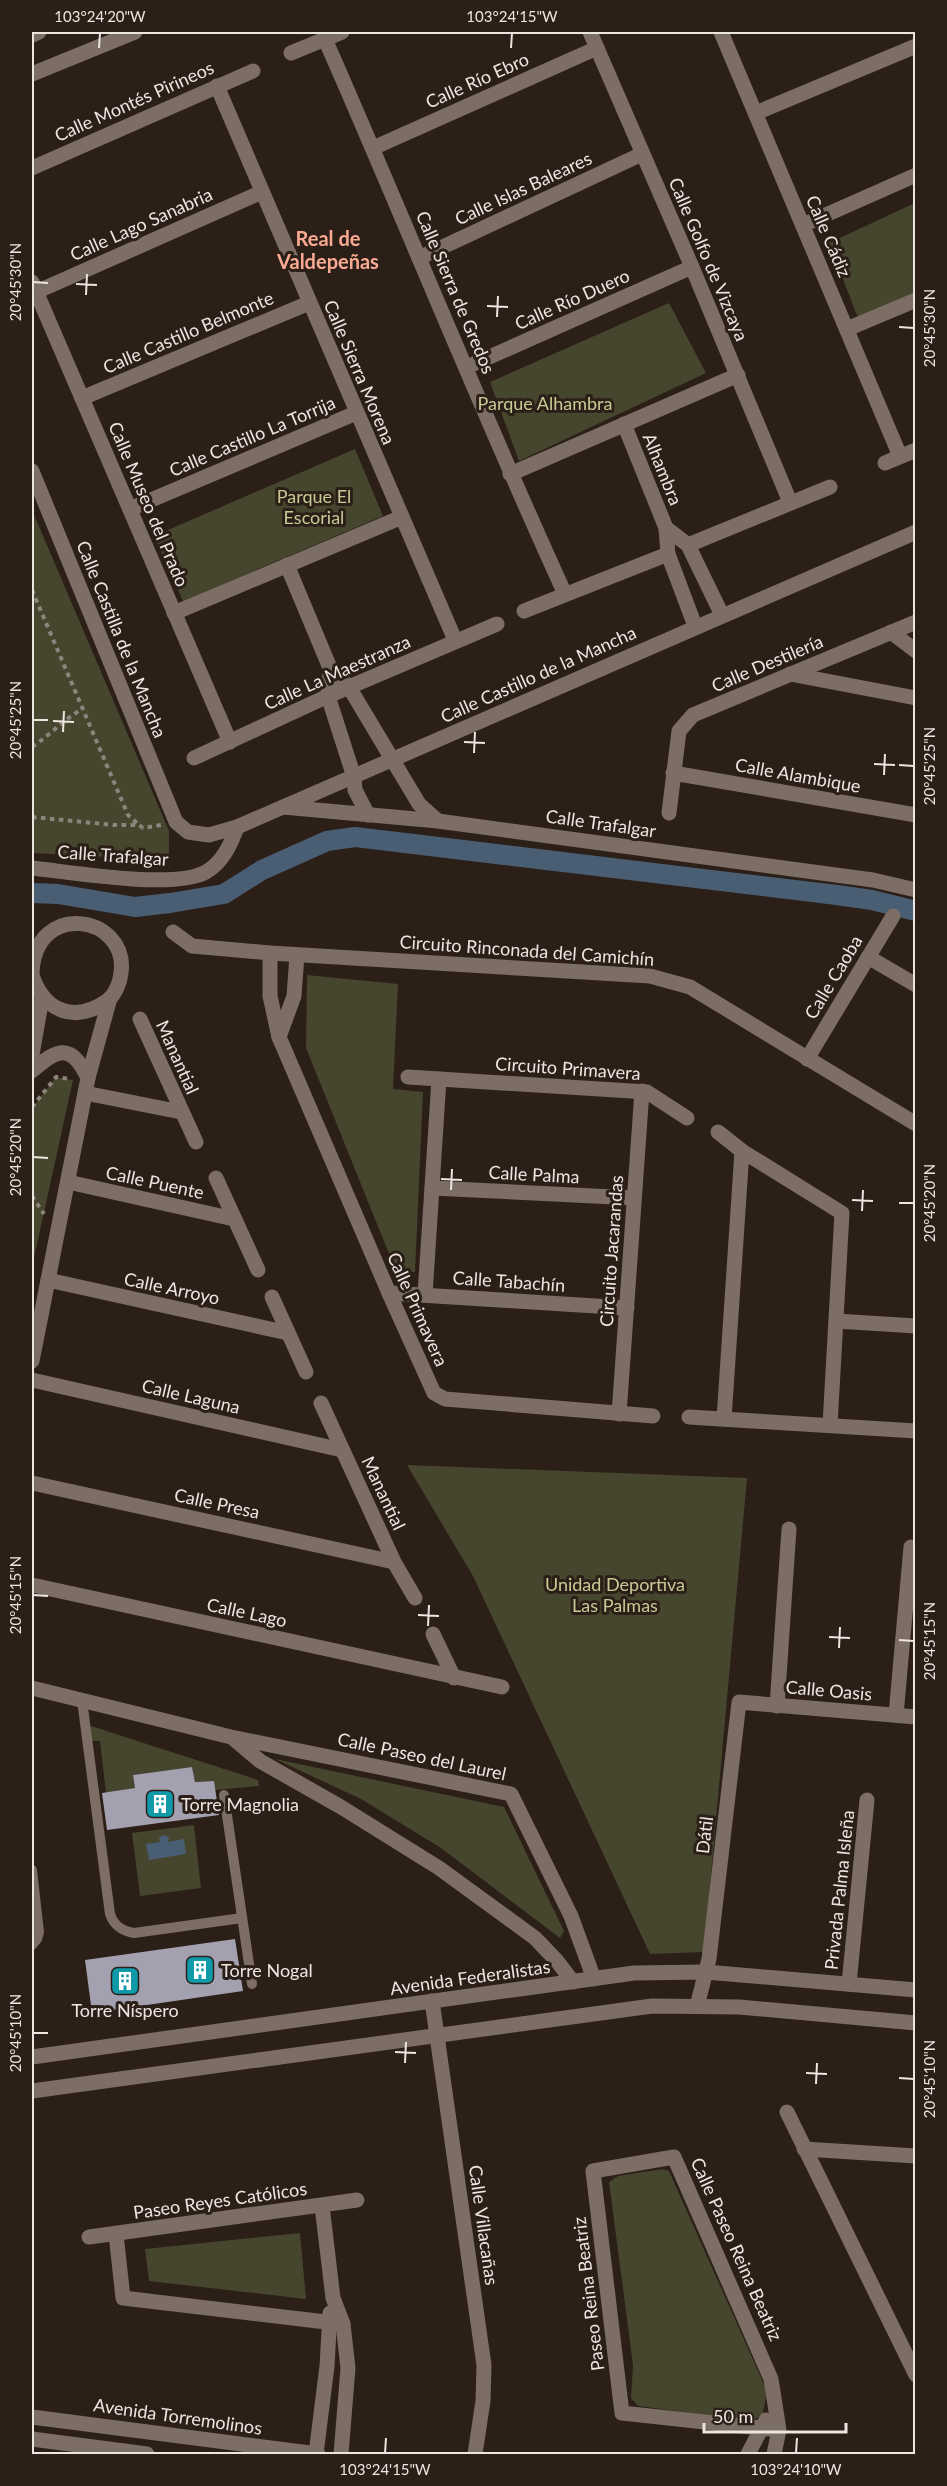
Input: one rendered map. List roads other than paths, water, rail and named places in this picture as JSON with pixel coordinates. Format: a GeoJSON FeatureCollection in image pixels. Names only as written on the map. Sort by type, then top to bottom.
{"type":"FeatureCollection","features":[{"type":"Feature","properties":{"kind":"street"},"geometry":{"type":"LineString","coordinates":[[32,35],[39,32]]}},
{"type":"Feature","properties":{"kind":"street"},"geometry":{"type":"LineString","coordinates":[[32,74],[135,32]]}},
{"type":"Feature","properties":{"kind":"street"},"geometry":{"type":"LineString","coordinates":[[291,53],[342,32]]}},
{"type":"Feature","properties":{"kind":"street","name":"Calle Golfo de Vizcaya"},"geometry":{"type":"LineString","coordinates":[[590,32],[693,267],[789,502]]}},
{"type":"Feature","properties":{"kind":"street","name":"Calle Cádiz"},"geometry":{"type":"LineString","coordinates":[[721,32],[900,456]]}},
{"type":"Feature","properties":{"kind":"street","name":"Calle Sierra de Gredos"},"geometry":{"type":"LineString","coordinates":[[325,39],[467,367],[510,474],[565,594]]}},
{"type":"Feature","properties":{"kind":"street"},"geometry":{"type":"LineString","coordinates":[[756,113],[915,46]]}},
{"type":"Feature","properties":{"kind":"street","name":"Calle Río Ebro"},"geometry":{"type":"LineString","coordinates":[[373,148],[597,48]]}},
{"type":"Feature","properties":{"kind":"street","name":"Calle Montés Pirineos"},"geometry":{"type":"LineString","coordinates":[[32,168],[253,71]]}},
{"type":"Feature","properties":{"kind":"street","name":"Calle Sierra Morena"},"geometry":{"type":"LineString","coordinates":[[217,86],[455,640]]}},
{"type":"Feature","properties":{"kind":"street","name":"Calle Islas Baleares"},"geometry":{"type":"LineString","coordinates":[[419,258],[642,154]]}},
{"type":"Feature","properties":{"kind":"street"},"geometry":{"type":"LineString","coordinates":[[803,225],[915,175]]}},
{"type":"Feature","properties":{"kind":"street","name":"Calle Lago Sanabria"},"geometry":{"type":"LineString","coordinates":[[34,287],[262,192]]}},
{"type":"Feature","properties":{"kind":"street","name":"Calle Río Duero"},"geometry":{"type":"LineString","coordinates":[[467,367],[693,267]]}},
{"type":"Feature","properties":{"kind":"street","name":"Calle Museo del Prado"},"geometry":{"type":"LineString","coordinates":[[34,287],[230,742]]}},
{"type":"Feature","properties":{"kind":"street"},"geometry":{"type":"LineString","coordinates":[[848,329],[915,300]]}},
{"type":"Feature","properties":{"kind":"street","name":"Calle Castillo Belmonte"},"geometry":{"type":"LineString","coordinates":[[82,398],[309,303]]}},
{"type":"Feature","properties":{"kind":"street"},"geometry":{"type":"LineString","coordinates":[[510,474],[738,375]]}},
{"type":"Feature","properties":{"kind":"street","name":"Calle Castillo La Torrija"},"geometry":{"type":"LineString","coordinates":[[130,509],[356,413]]}},
{"type":"Feature","properties":{"kind":"street","name":"Alhambra"},"geometry":{"type":"LineString","coordinates":[[624,424],[666,528],[668,554],[695,627]]}},
{"type":"Feature","properties":{"kind":"street"},"geometry":{"type":"LineString","coordinates":[[885,463],[915,450]]}},
{"type":"Feature","properties":{"kind":"street","name":"Calle Castilla de la Mancha"},"geometry":{"type":"LineString","coordinates":[[32,471],[176,822]]}},
{"type":"Feature","properties":{"kind":"street"},"geometry":{"type":"LineString","coordinates":[[688,545],[830,487]]}},
{"type":"Feature","properties":{"kind":"street"},"geometry":{"type":"LineString","coordinates":[[174,613],[402,517]]}},
{"type":"Feature","properties":{"kind":"street","name":"Alhambra"},"geometry":{"type":"LineString","coordinates":[[666,528],[688,545],[722,615]]}},
{"type":"Feature","properties":{"kind":"street","name":"Calle Castillo de la Mancha"},"geometry":{"type":"LineString","coordinates":[[176,822],[188,832],[209,835],[237,827],[915,532]]}},
{"type":"Feature","properties":{"kind":"street"},"geometry":{"type":"LineString","coordinates":[[524,611],[668,554]]}},
{"type":"Feature","properties":{"kind":"street"},"geometry":{"type":"LineString","coordinates":[[287,566],[330,669],[349,687],[419,804],[438,821]]}},
{"type":"Feature","properties":{"kind":"street","name":"Calle Destilería"},"geometry":{"type":"LineString","coordinates":[[669,813],[679,731],[693,715],[915,622]]}},
{"type":"Feature","properties":{"kind":"street","name":"Calle La Maestranza"},"geometry":{"type":"LineString","coordinates":[[194,758],[328,696],[497,624]]}},
{"type":"Feature","properties":{"kind":"street"},"geometry":{"type":"LineString","coordinates":[[891,632],[915,651]]}},
{"type":"Feature","properties":{"kind":"street"},"geometry":{"type":"LineString","coordinates":[[330,669],[328,696],[354,777],[355,790],[368,815]]}},
{"type":"Feature","properties":{"kind":"street"},"geometry":{"type":"LineString","coordinates":[[790,674],[915,698]]}},
{"type":"Feature","properties":{"kind":"street","name":"Calle Alambique"},"geometry":{"type":"LineString","coordinates":[[673,773],[915,815]]}},
{"type":"Feature","properties":{"kind":"street","name":"Calle Trafalgar"},"geometry":{"type":"LineString","coordinates":[[280,807],[438,821],[873,880],[915,890]]}},
{"type":"Feature","properties":{"kind":"street","name":"Calle Trafalgar"},"geometry":{"type":"LineString","coordinates":[[32,868],[159,881],[184,880],[206,872],[222,858],[232,843],[237,827]]}},
{"type":"Feature","properties":{"kind":"street","name":"Calle Caoba"},"geometry":{"type":"LineString","coordinates":[[807,1059],[893,916]]}},
{"type":"Feature","properties":{"kind":"street"},"geometry":{"type":"LineString","coordinates":[[32,1055],[37,993],[32,974],[32,958],[38,943],[50,931],[64,924],[80,923],[96,927],[109,936],[118,950],[122,966],[120,982],[110,998],[82,1084],[68,1182],[32,1361]]}},
{"type":"Feature","properties":{"kind":"street","name":"Circuito Rinconada del Camichín"},"geometry":{"type":"LineString","coordinates":[[173,932],[192,946],[297,955],[650,976],[690,987],[915,1124]]}},
{"type":"Feature","properties":{"kind":"street","name":"Calle Primavera"},"geometry":{"type":"LineString","coordinates":[[270,953],[270,996],[279,1037],[434,1393],[445,1399],[653,1416]]}},
{"type":"Feature","properties":{"kind":"street"},"geometry":{"type":"LineString","coordinates":[[279,1037],[294,996],[297,955]]}},
{"type":"Feature","properties":{"kind":"street"},"geometry":{"type":"LineString","coordinates":[[868,957],[915,985]]}},
{"type":"Feature","properties":{"kind":"street"},"geometry":{"type":"LineString","coordinates":[[37,993],[57,1009],[76,1013],[95,1009],[110,998]]}},
{"type":"Feature","properties":{"kind":"street","name":"Manantial"},"geometry":{"type":"LineString","coordinates":[[140,1019],[196,1142]]}},
{"type":"Feature","properties":{"kind":"street"},"geometry":{"type":"LineString","coordinates":[[32,1071],[54,1053],[66,1051],[75,1057],[82,1084]]}},
{"type":"Feature","properties":{"kind":"street","name":"Circuito Primavera"},"geometry":{"type":"LineString","coordinates":[[408,1077],[642,1091],[687,1118]]}},
{"type":"Feature","properties":{"kind":"street"},"geometry":{"type":"LineString","coordinates":[[425,1295],[439,1079]]}},
{"type":"Feature","properties":{"kind":"street"},"geometry":{"type":"LineString","coordinates":[[82,1084],[181,1112]]}},
{"type":"Feature","properties":{"kind":"street","name":"Circuito Jacarandas"},"geometry":{"type":"LineString","coordinates":[[619,1414],[642,1091]]}},
{"type":"Feature","properties":{"kind":"street"},"geometry":{"type":"LineString","coordinates":[[718,1132],[742,1151],[842,1213],[830,1425]]}},
{"type":"Feature","properties":{"kind":"street"},"geometry":{"type":"LineString","coordinates":[[724,1419],[742,1151]]}},
{"type":"Feature","properties":{"kind":"street"},"geometry":{"type":"LineString","coordinates":[[216,1178],[258,1270]]}},
{"type":"Feature","properties":{"kind":"street","name":"Calle Puente"},"geometry":{"type":"LineString","coordinates":[[68,1182],[234,1219]]}},
{"type":"Feature","properties":{"kind":"street","name":"Calle Palma"},"geometry":{"type":"LineString","coordinates":[[432,1188],[634,1198]]}},
{"type":"Feature","properties":{"kind":"street","name":"Calle Arroyo"},"geometry":{"type":"LineString","coordinates":[[48,1281],[288,1333]]}},
{"type":"Feature","properties":{"kind":"street","name":"Calle Tabachín"},"geometry":{"type":"LineString","coordinates":[[389,1293],[627,1308]]}},
{"type":"Feature","properties":{"kind":"street"},"geometry":{"type":"LineString","coordinates":[[272,1297],[306,1371]]}},
{"type":"Feature","properties":{"kind":"street"},"geometry":{"type":"LineString","coordinates":[[836,1320],[915,1326]]}},
{"type":"Feature","properties":{"kind":"street","name":"Calle Laguna"},"geometry":{"type":"LineString","coordinates":[[32,1380],[342,1450]]}},
{"type":"Feature","properties":{"kind":"street","name":"Manantial"},"geometry":{"type":"LineString","coordinates":[[321,1402],[394,1562],[415,1598]]}},
{"type":"Feature","properties":{"kind":"street"},"geometry":{"type":"LineString","coordinates":[[689,1418],[915,1431]]}},
{"type":"Feature","properties":{"kind":"street","name":"Calle Presa"},"geometry":{"type":"LineString","coordinates":[[32,1483],[394,1562]]}},
{"type":"Feature","properties":{"kind":"street"},"geometry":{"type":"LineString","coordinates":[[777,1706],[789,1529]]}},
{"type":"Feature","properties":{"kind":"street"},"geometry":{"type":"LineString","coordinates":[[896,1715],[911,1547]]}},
{"type":"Feature","properties":{"kind":"street","name":"Calle Lago"},"geometry":{"type":"LineString","coordinates":[[32,1585],[502,1688]]}},
{"type":"Feature","properties":{"kind":"street"},"geometry":{"type":"LineString","coordinates":[[433,1634],[454,1678]]}},
{"type":"Feature","properties":{"kind":"street","name":"Calle Paseo del Laurel"},"geometry":{"type":"LineString","coordinates":[[32,1688],[231,1737],[511,1794],[571,1916],[594,1979]]}},
{"type":"Feature","properties":{"kind":"street","name":"Calle Oasis"},"geometry":{"type":"LineString","coordinates":[[739,1702],[915,1717]]}},
{"type":"Feature","properties":{"kind":"street","name":"Dátil"},"geometry":{"type":"LineString","coordinates":[[697,2006],[706,1972],[739,1702]]}},
{"type":"Feature","properties":{"kind":"street","name":"Calle Paseo del Laurel"},"geometry":{"type":"LineString","coordinates":[[231,1737],[260,1761],[341,1807],[439,1868],[535,1938],[573,1982]]}},
{"type":"Feature","properties":{"kind":"street","name":"Privada Palma Isleña"},"geometry":{"type":"LineString","coordinates":[[849,1984],[867,1800]]}},
{"type":"Feature","properties":{"kind":"street","name":"Avenida Federalistas"},"geometry":{"type":"LineString","coordinates":[[32,2057],[634,1973],[706,1972],[915,1990]]}},
{"type":"Feature","properties":{"kind":"street","name":"Calle Villacañas"},"geometry":{"type":"LineString","coordinates":[[432,2001],[484,2365],[483,2401],[475,2454]]}},
{"type":"Feature","properties":{"kind":"street"},"geometry":{"type":"LineString","coordinates":[[32,2091],[652,2006],[739,2007],[915,2024]]}},
{"type":"Feature","properties":{"kind":"street"},"geometry":{"type":"LineString","coordinates":[[787,2112],[915,2375]]}},
{"type":"Feature","properties":{"kind":"street"},"geometry":{"type":"LineString","coordinates":[[804,2149],[915,2157]]}},
{"type":"Feature","properties":{"kind":"street","name":"Calle Paseo Reina Beatriz"},"geometry":{"type":"LineString","coordinates":[[593,2170],[674,2157],[765,2360],[776,2401],[779,2430],[774,2454]]}},
{"type":"Feature","properties":{"kind":"street","name":"Paseo Reina Beatriz"},"geometry":{"type":"LineString","coordinates":[[593,2170],[622,2413],[762,2428]]}},
{"type":"Feature","properties":{"kind":"street","name":"Paseo Reyes Católicos"},"geometry":{"type":"LineString","coordinates":[[89,2237],[357,2200]]}},
{"type":"Feature","properties":{"kind":"street"},"geometry":{"type":"LineString","coordinates":[[322,2206],[336,2323],[348,2368],[341,2454]]}},
{"type":"Feature","properties":{"kind":"street"},"geometry":{"type":"LineString","coordinates":[[116,2234],[123,2298],[336,2323]]}},
{"type":"Feature","properties":{"kind":"street"},"geometry":{"type":"LineString","coordinates":[[317,2454],[327,2366],[336,2323]]}},
{"type":"Feature","properties":{"kind":"street"},"geometry":{"type":"LineString","coordinates":[[748,2454],[776,2401]]}},
{"type":"Feature","properties":{"kind":"street","name":"Avenida Torremolinos"},"geometry":{"type":"LineString","coordinates":[[32,2416],[317,2454]]}},
{"type":"Feature","properties":{"kind":"street"},"geometry":{"type":"LineString","coordinates":[[762,2428],[779,2430]]}},
{"type":"Feature","properties":{"kind":"street"},"geometry":{"type":"LineString","coordinates":[[32,2439],[147,2454]]}},
{"type":"Feature","properties":{"kind":"lane"},"geometry":{"type":"LineString","coordinates":[[82,1700],[110,1914],[115,1924],[126,1932],[134,1934],[242,1918]]}},
{"type":"Feature","properties":{"kind":"lane"},"geometry":{"type":"LineString","coordinates":[[224,1795],[252,1984]]}},
{"type":"Feature","properties":{"kind":"lane"},"geometry":{"type":"LineString","coordinates":[[32,1870],[39,1932],[32,1945]]}},
{"type":"Feature","properties":{"kind":"water"},"geometry":{"type":"Polygon","coordinates":[[[163,1835],[169,1837],[168,1842],[184,1839],[186,1854],[149,1860],[146,1844],[160,1842],[159,1838],[163,1835]]]}},
{"type":"Feature","properties":{"kind":"waterway"},"geometry":{"type":"LineString","coordinates":[[32,893],[58,894],[135,907],[224,894],[262,870],[327,841],[355,837],[837,895],[872,900],[916,911]]}},
{"type":"Feature","properties":{"kind":"place","name":"Torre Magnolia"},"geometry":{"type":"Point","coordinates":[160,1804]}},
{"type":"Feature","properties":{"kind":"place","name":"Torre Nogal"},"geometry":{"type":"Point","coordinates":[200,1970]}},
{"type":"Feature","properties":{"kind":"place","name":"Torre Níspero"},"geometry":{"type":"Point","coordinates":[125,1981]}},
{"type":"Feature","properties":{"kind":"district","name":"Real de Valdepeñas"},"geometry":{"type":"Point","coordinates":[328,250]}},
{"type":"Feature","properties":{"kind":"park label","name":"Parque Alhambra"},"geometry":{"type":"Point","coordinates":[545,403]}},
{"type":"Feature","properties":{"kind":"park label","name":"Parque El Escorial"},"geometry":{"type":"Point","coordinates":[314,506]}},
{"type":"Feature","properties":{"kind":"park label","name":"Unidad Deportiva Las Palmas"},"geometry":{"type":"Point","coordinates":[615,1594]}}]}
